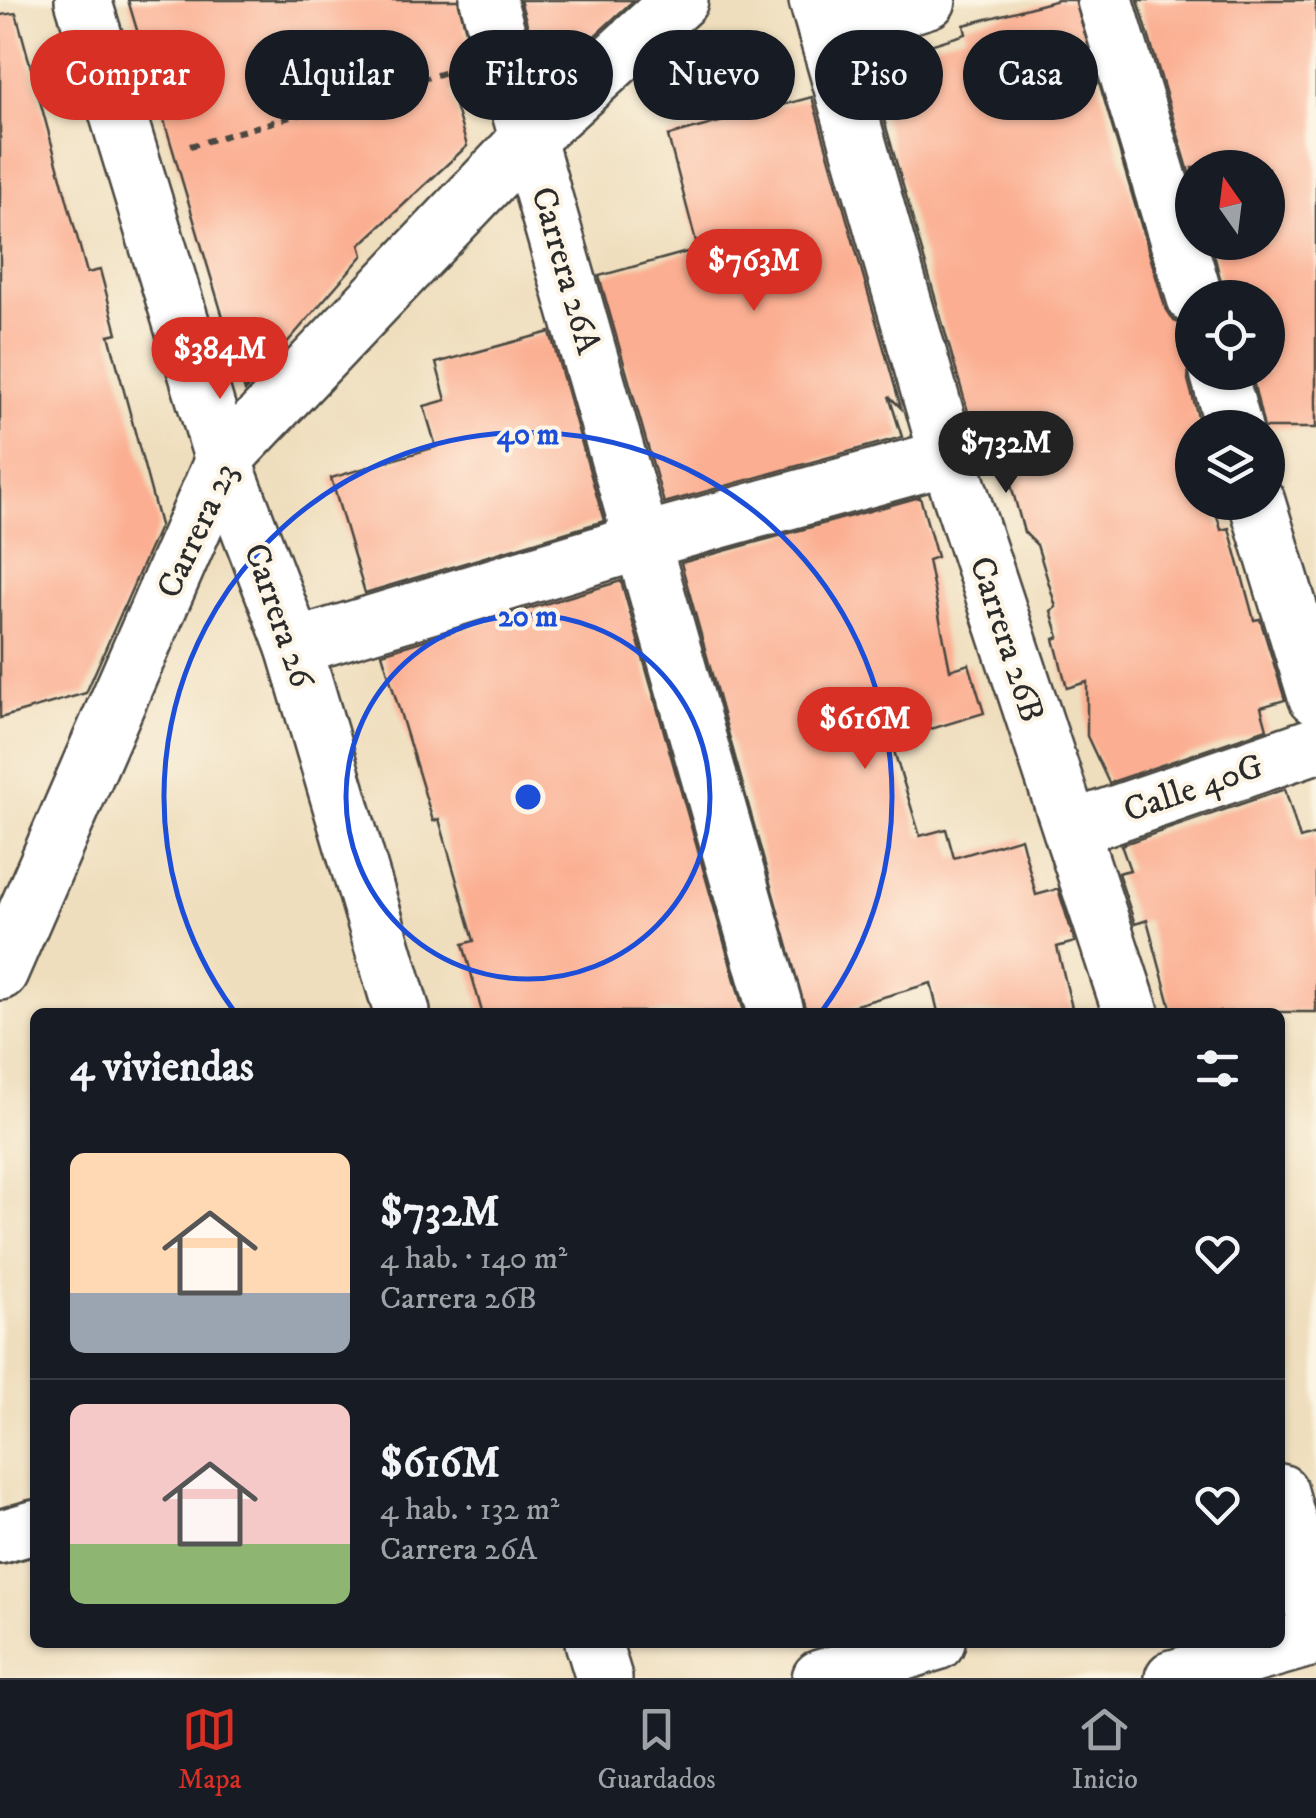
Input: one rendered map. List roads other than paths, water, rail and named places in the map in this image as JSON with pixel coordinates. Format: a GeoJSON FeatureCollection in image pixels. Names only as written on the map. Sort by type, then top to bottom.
{"type":"FeatureCollection","features":[{"type":"Feature","properties":{"kind":"street","name":"Carrera 26"},"geometry":{"type":"LineString","coordinates":[[83,0],[224,460],[294,647],[401,1008]]}},
{"type":"Feature","properties":{"kind":"street","name":"Carrera 26A"},"geometry":{"type":"LineString","coordinates":[[488,0],[775,1008]]}},
{"type":"Feature","properties":{"kind":"street","name":"Carrera 23"},"geometry":{"type":"LineString","coordinates":[[0,972],[224,460],[530,138],[680,0]]}},
{"type":"Feature","properties":{"kind":"street","name":"Carrera 26B"},"geometry":{"type":"LineString","coordinates":[[928,0],[821,16],[948,457],[1130,1008]]}},
{"type":"Feature","properties":{"kind":"street"},"geometry":{"type":"LineString","coordinates":[[1104,0],[1190,280]]}},
{"type":"Feature","properties":{"kind":"street"},"geometry":{"type":"LineString","coordinates":[[294,647],[644,541],[948,457]]}},
{"type":"Feature","properties":{"kind":"street"},"geometry":{"type":"LineString","coordinates":[[1262,520],[1316,696]]}},
{"type":"Feature","properties":{"kind":"street","name":"Calle 40G"},"geometry":{"type":"LineString","coordinates":[[1071,829],[1316,745]]}},
{"type":"Feature","properties":{"kind":"street"},"geometry":{"type":"LineString","coordinates":[[1292,1523],[1316,1621]]}},
{"type":"Feature","properties":{"kind":"street"},"geometry":{"type":"LineString","coordinates":[[0,1537],[30,1528]]}},
{"type":"Feature","properties":{"kind":"street"},"geometry":{"type":"LineString","coordinates":[[1285,1646],[1316,1637]]}},
{"type":"Feature","properties":{"kind":"street"},"geometry":{"type":"LineString","coordinates":[[595,1648],[604,1678]]}},
{"type":"Feature","properties":{"kind":"street"},"geometry":{"type":"LineString","coordinates":[[820,1678],[918,1648]]}},
{"type":"Feature","properties":{"kind":"street"},"geometry":{"type":"LineString","coordinates":[[1173,1678],[1278,1648]]}}]}
